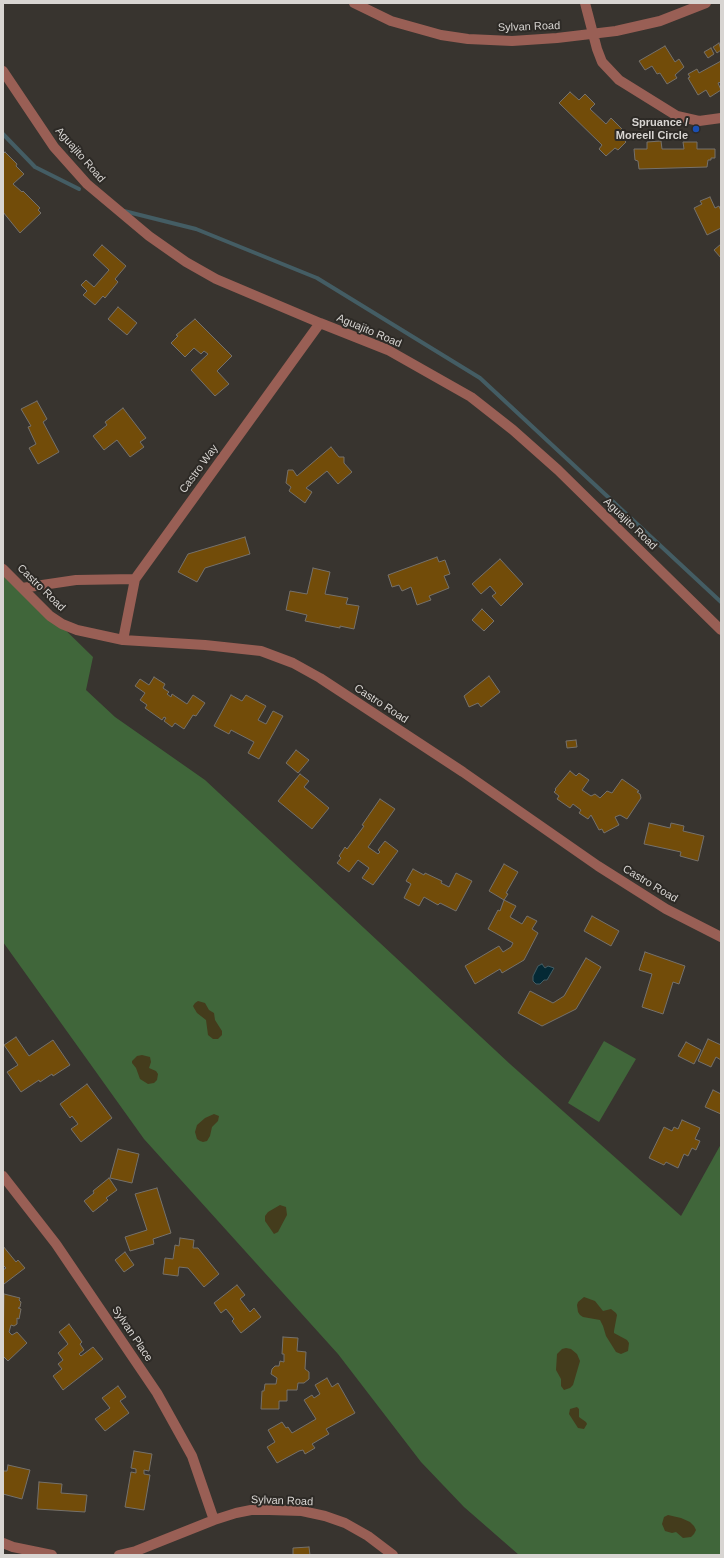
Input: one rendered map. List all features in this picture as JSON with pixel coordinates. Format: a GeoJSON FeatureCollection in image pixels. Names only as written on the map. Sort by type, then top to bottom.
{"type":"FeatureCollection","features":[{"type":"Feature","properties":{"kind":"street","name":"Sylvan Road"},"geometry":{"type":"LineString","coordinates":[[354,3],[391,21],[441,35],[468,39],[512,41],[593,35],[616,31],[660,21],[706,3]]}},
{"type":"Feature","properties":{"kind":"street"},"geometry":{"type":"LineString","coordinates":[[585,3],[602,62],[611,72],[628,86],[677,116],[700,121],[721,118]]}},
{"type":"Feature","properties":{"kind":"street","name":"Aguajito Road"},"geometry":{"type":"LineString","coordinates":[[3,71],[59,152],[87,184],[149,236],[186,262],[216,279],[388,350],[471,397],[513,430],[558,470],[721,630]]}},
{"type":"Feature","properties":{"kind":"street","name":"Castro Way"},"geometry":{"type":"LineString","coordinates":[[123,640],[135,579],[320,323]]}},
{"type":"Feature","properties":{"kind":"street","name":"Castro Road"},"geometry":{"type":"LineString","coordinates":[[3,569],[50,616],[62,624],[77,630],[123,640],[205,645],[261,651],[293,663],[320,678],[462,772],[598,866],[666,909],[721,937]]}},
{"type":"Feature","properties":{"kind":"street"},"geometry":{"type":"LineString","coordinates":[[22,588],[76,580],[135,579]]}},
{"type":"Feature","properties":{"kind":"street","name":"Sylvan Place"},"geometry":{"type":"LineString","coordinates":[[3,1176],[56,1244],[157,1392],[192,1456],[214,1520]]}},
{"type":"Feature","properties":{"kind":"street","name":"Sylvan Road"},"geometry":{"type":"LineString","coordinates":[[119,1555],[136,1551],[214,1520],[251,1510],[302,1511],[325,1516],[345,1523],[368,1536],[393,1555]]}},
{"type":"Feature","properties":{"kind":"street"},"geometry":{"type":"LineString","coordinates":[[3,1544],[52,1555]]}},
{"type":"Feature","properties":{"kind":"green space"},"geometry":{"type":"Polygon","coordinates":[[[3,569],[93,657],[86,690],[115,717],[205,780],[510,1064],[681,1216],[721,1144],[721,1555],[519,1555],[464,1507],[421,1462],[338,1354],[144,1139],[3,942],[3,569]]]}},
{"type":"Feature","properties":{"kind":"green space"},"geometry":{"type":"Polygon","coordinates":[[[604,1041],[636,1059],[599,1122],[568,1103],[604,1041]]]}},
{"type":"Feature","properties":{"kind":"sand"},"geometry":{"type":"Polygon","coordinates":[[[198,1001],[205,1003],[209,1010],[214,1013],[215,1020],[222,1031],[222,1035],[218,1039],[213,1039],[208,1035],[206,1020],[197,1013],[193,1006],[198,1001]]]}},
{"type":"Feature","properties":{"kind":"sand"},"geometry":{"type":"Polygon","coordinates":[[[142,1055],[150,1057],[151,1062],[149,1068],[156,1071],[158,1074],[157,1080],[154,1083],[148,1084],[140,1079],[136,1068],[132,1063],[137,1056],[142,1055]]]}},
{"type":"Feature","properties":{"kind":"sand"},"geometry":{"type":"Polygon","coordinates":[[[214,1114],[219,1116],[218,1121],[212,1127],[207,1141],[200,1141],[197,1139],[195,1132],[197,1125],[205,1118],[214,1114]]]}},
{"type":"Feature","properties":{"kind":"sand"},"geometry":{"type":"Polygon","coordinates":[[[280,1205],[286,1207],[287,1215],[278,1232],[274,1234],[265,1221],[265,1216],[268,1212],[280,1205]]]}},
{"type":"Feature","properties":{"kind":"sand"},"geometry":{"type":"Polygon","coordinates":[[[584,1297],[595,1301],[603,1311],[611,1309],[616,1313],[614,1333],[627,1340],[629,1343],[628,1351],[621,1354],[616,1352],[606,1336],[600,1320],[583,1317],[580,1315],[577,1305],[578,1302],[584,1297]]]}},
{"type":"Feature","properties":{"kind":"sand"},"geometry":{"type":"Polygon","coordinates":[[[562,1349],[571,1349],[577,1354],[580,1361],[573,1385],[564,1390],[561,1386],[561,1379],[556,1370],[557,1354],[562,1349]]]}},
{"type":"Feature","properties":{"kind":"sand"},"geometry":{"type":"Polygon","coordinates":[[[577,1407],[579,1409],[579,1417],[587,1424],[584,1429],[578,1428],[569,1414],[570,1409],[577,1407]]]}},
{"type":"Feature","properties":{"kind":"sand"},"geometry":{"type":"Polygon","coordinates":[[[668,1515],[690,1522],[696,1530],[694,1534],[691,1537],[683,1538],[676,1532],[672,1533],[665,1531],[662,1524],[664,1517],[668,1515]]]}},
{"type":"Feature","properties":{"kind":"water"},"geometry":{"type":"Polygon","coordinates":[[[542,964],[545,968],[548,966],[554,968],[547,980],[544,980],[540,984],[536,984],[533,981],[533,976],[538,966],[542,964]]]}},
{"type":"Feature","properties":{"kind":"building"},"geometry":{"type":"Polygon","coordinates":[[[719,43],[721,50],[717,53],[713,47],[719,43]]]}},
{"type":"Feature","properties":{"kind":"building"},"geometry":{"type":"Polygon","coordinates":[[[665,46],[675,62],[679,59],[684,67],[675,75],[677,78],[667,84],[660,73],[657,74],[652,66],[645,70],[639,61],[665,46]]]}},
{"type":"Feature","properties":{"kind":"building"},"geometry":{"type":"Polygon","coordinates":[[[711,48],[714,54],[708,58],[704,52],[711,48]]]}},
{"type":"Feature","properties":{"kind":"building"},"geometry":{"type":"Polygon","coordinates":[[[721,61],[721,82],[718,83],[721,90],[710,97],[706,90],[698,95],[688,78],[690,77],[688,74],[697,69],[699,73],[721,61]]]}},
{"type":"Feature","properties":{"kind":"building"},"geometry":{"type":"Polygon","coordinates":[[[570,92],[579,100],[585,94],[595,104],[590,109],[606,124],[611,118],[622,129],[617,133],[626,142],[618,150],[615,148],[606,156],[599,149],[602,145],[559,103],[570,92]]]}},
{"type":"Feature","properties":{"kind":"building"},"geometry":{"type":"Polygon","coordinates":[[[661,141],[662,149],[684,149],[683,142],[697,142],[697,149],[715,149],[715,158],[708,160],[707,167],[639,169],[638,161],[635,160],[634,149],[647,149],[647,142],[661,141]]]}},
{"type":"Feature","properties":{"kind":"building"},"geometry":{"type":"Polygon","coordinates":[[[5,152],[17,164],[16,166],[24,174],[13,184],[22,192],[23,191],[40,208],[38,210],[41,213],[20,233],[3,212],[3,154],[5,152]]]}},
{"type":"Feature","properties":{"kind":"building"},"geometry":{"type":"Polygon","coordinates":[[[710,197],[715,208],[719,206],[721,211],[721,228],[707,235],[694,208],[702,204],[700,201],[710,197]]]}},
{"type":"Feature","properties":{"kind":"building"},"geometry":{"type":"Polygon","coordinates":[[[721,244],[721,258],[714,250],[721,244]]]}},
{"type":"Feature","properties":{"kind":"building"},"geometry":{"type":"Polygon","coordinates":[[[102,245],[126,266],[115,279],[118,282],[105,298],[103,296],[95,305],[83,295],[87,291],[81,285],[86,280],[94,287],[109,270],[93,255],[102,245]]]}},
{"type":"Feature","properties":{"kind":"building"},"geometry":{"type":"Polygon","coordinates":[[[118,307],[137,323],[127,335],[108,319],[118,307]]]}},
{"type":"Feature","properties":{"kind":"building"},"geometry":{"type":"Polygon","coordinates":[[[195,319],[232,356],[217,371],[229,384],[215,396],[191,370],[208,354],[204,351],[201,354],[194,348],[185,357],[171,343],[178,336],[176,335],[195,319]]]}},
{"type":"Feature","properties":{"kind":"building"},"geometry":{"type":"Polygon","coordinates":[[[37,401],[47,419],[43,422],[59,452],[38,464],[29,448],[36,444],[28,427],[31,426],[21,409],[37,401]]]}},
{"type":"Feature","properties":{"kind":"building"},"geometry":{"type":"Polygon","coordinates":[[[123,408],[146,438],[140,442],[144,447],[130,457],[117,440],[104,450],[93,436],[107,425],[105,422],[123,408]]]}},
{"type":"Feature","properties":{"kind":"building"},"geometry":{"type":"Polygon","coordinates":[[[331,447],[339,457],[344,457],[344,463],[352,472],[338,484],[327,471],[306,488],[312,492],[305,503],[289,491],[291,487],[286,483],[288,470],[293,470],[297,476],[331,447]]]}},
{"type":"Feature","properties":{"kind":"building"},"geometry":{"type":"Polygon","coordinates":[[[245,537],[250,554],[205,568],[197,582],[178,572],[188,554],[245,537]]]}},
{"type":"Feature","properties":{"kind":"building"},"geometry":{"type":"Polygon","coordinates":[[[437,557],[439,562],[445,560],[450,574],[444,576],[449,588],[429,596],[431,600],[417,605],[411,587],[402,591],[399,585],[392,587],[388,575],[437,557]]]}},
{"type":"Feature","properties":{"kind":"building"},"geometry":{"type":"Polygon","coordinates":[[[500,559],[523,584],[501,606],[492,596],[496,593],[490,586],[481,594],[472,584],[500,559]]]}},
{"type":"Feature","properties":{"kind":"building"},"geometry":{"type":"Polygon","coordinates":[[[313,568],[330,572],[325,594],[348,598],[346,604],[359,606],[354,629],[340,626],[340,628],[305,621],[307,615],[286,610],[290,591],[307,594],[313,568]]]}},
{"type":"Feature","properties":{"kind":"building"},"geometry":{"type":"Polygon","coordinates":[[[482,609],[494,621],[484,631],[472,620],[482,609]]]}},
{"type":"Feature","properties":{"kind":"building"},"geometry":{"type":"Polygon","coordinates":[[[489,676],[500,692],[481,707],[478,703],[469,707],[464,696],[489,676]]]}},
{"type":"Feature","properties":{"kind":"building"},"geometry":{"type":"Polygon","coordinates":[[[154,677],[165,684],[163,688],[169,692],[167,694],[171,697],[172,694],[187,704],[193,695],[205,703],[196,716],[193,715],[184,729],[175,723],[172,727],[164,721],[166,718],[164,717],[162,720],[145,708],[147,705],[140,700],[145,693],[135,686],[140,679],[149,685],[154,677]]]}},
{"type":"Feature","properties":{"kind":"building"},"geometry":{"type":"Polygon","coordinates":[[[231,695],[242,701],[246,695],[266,706],[258,720],[266,724],[273,711],[283,716],[259,759],[248,753],[254,742],[231,730],[229,734],[214,726],[231,695]]]}},
{"type":"Feature","properties":{"kind":"building"},"geometry":{"type":"Polygon","coordinates":[[[576,740],[577,747],[567,748],[566,741],[576,740]]]}},
{"type":"Feature","properties":{"kind":"building"},"geometry":{"type":"Polygon","coordinates":[[[296,750],[309,760],[298,773],[286,763],[296,750]]]}},
{"type":"Feature","properties":{"kind":"building"},"geometry":{"type":"Polygon","coordinates":[[[570,771],[576,776],[579,773],[589,780],[582,790],[591,796],[595,794],[600,798],[607,791],[612,793],[622,779],[639,791],[637,792],[640,794],[641,798],[627,819],[620,815],[615,817],[619,825],[604,833],[602,829],[599,830],[591,815],[588,819],[579,813],[581,810],[573,804],[570,808],[557,799],[559,796],[554,792],[556,790],[555,789],[570,771]]]}},
{"type":"Feature","properties":{"kind":"building"},"geometry":{"type":"Polygon","coordinates":[[[300,774],[309,781],[304,787],[329,808],[312,829],[278,801],[300,774]]]}},
{"type":"Feature","properties":{"kind":"building"},"geometry":{"type":"Polygon","coordinates":[[[380,799],[395,809],[368,847],[378,854],[380,852],[378,850],[385,841],[398,851],[373,885],[362,878],[369,868],[358,860],[349,872],[337,863],[341,858],[339,856],[345,847],[347,849],[364,826],[362,825],[380,799]]]}},
{"type":"Feature","properties":{"kind":"building"},"geometry":{"type":"Polygon","coordinates":[[[649,823],[670,828],[671,823],[684,826],[683,831],[704,836],[698,861],[680,856],[681,852],[644,844],[649,823]]]}},
{"type":"Feature","properties":{"kind":"building"},"geometry":{"type":"Polygon","coordinates":[[[504,864],[518,872],[506,893],[508,894],[504,900],[489,891],[504,864]]]}},
{"type":"Feature","properties":{"kind":"building"},"geometry":{"type":"Polygon","coordinates":[[[413,869],[424,875],[425,873],[442,881],[441,883],[449,887],[456,873],[472,881],[456,911],[440,903],[438,905],[424,897],[419,906],[404,898],[411,884],[406,881],[413,869]]]}},
{"type":"Feature","properties":{"kind":"building"},"geometry":{"type":"Polygon","coordinates":[[[504,900],[516,906],[510,917],[522,924],[527,916],[537,921],[532,929],[538,933],[524,960],[502,973],[500,969],[475,984],[465,966],[499,946],[503,952],[511,947],[513,943],[488,929],[498,910],[500,911],[504,900]]]}},
{"type":"Feature","properties":{"kind":"building"},"geometry":{"type":"Polygon","coordinates":[[[592,916],[619,931],[611,946],[584,931],[592,916]]]}},
{"type":"Feature","properties":{"kind":"building"},"geometry":{"type":"Polygon","coordinates":[[[645,952],[685,966],[679,984],[673,982],[663,1014],[642,1007],[652,974],[639,970],[645,952]]]}},
{"type":"Feature","properties":{"kind":"building"},"geometry":{"type":"Polygon","coordinates":[[[586,958],[601,967],[576,1009],[542,1026],[518,1013],[530,991],[553,1003],[564,996],[586,958]]]}},
{"type":"Feature","properties":{"kind":"building"},"geometry":{"type":"Polygon","coordinates":[[[16,1037],[29,1056],[53,1040],[70,1065],[53,1076],[52,1074],[40,1082],[39,1080],[21,1092],[7,1072],[18,1065],[4,1045],[16,1037]]]}},
{"type":"Feature","properties":{"kind":"building"},"geometry":{"type":"Polygon","coordinates":[[[708,1039],[721,1045],[721,1060],[716,1057],[711,1067],[698,1061],[708,1039]]]}},
{"type":"Feature","properties":{"kind":"building"},"geometry":{"type":"Polygon","coordinates":[[[686,1042],[701,1050],[694,1064],[678,1056],[686,1042]]]}},
{"type":"Feature","properties":{"kind":"building"},"geometry":{"type":"Polygon","coordinates":[[[87,1084],[112,1118],[81,1142],[71,1129],[78,1124],[72,1116],[70,1118],[60,1104],[87,1084]]]}},
{"type":"Feature","properties":{"kind":"building"},"geometry":{"type":"Polygon","coordinates":[[[713,1090],[721,1094],[721,1114],[705,1107],[713,1090]]]}},
{"type":"Feature","properties":{"kind":"building"},"geometry":{"type":"Polygon","coordinates":[[[682,1120],[700,1128],[695,1139],[700,1141],[696,1150],[692,1148],[688,1156],[684,1154],[678,1168],[666,1162],[664,1165],[649,1158],[664,1127],[672,1131],[674,1127],[678,1129],[682,1120]]]}},
{"type":"Feature","properties":{"kind":"building"},"geometry":{"type":"Polygon","coordinates":[[[118,1149],[139,1154],[132,1183],[110,1178],[118,1149]]]}},
{"type":"Feature","properties":{"kind":"building"},"geometry":{"type":"Polygon","coordinates":[[[109,1178],[117,1190],[106,1198],[108,1200],[93,1212],[84,1201],[94,1193],[93,1191],[109,1178]]]}},
{"type":"Feature","properties":{"kind":"building"},"geometry":{"type":"Polygon","coordinates":[[[157,1188],[171,1233],[153,1239],[154,1244],[130,1251],[125,1237],[147,1230],[135,1194],[157,1188]]]}},
{"type":"Feature","properties":{"kind":"building"},"geometry":{"type":"Polygon","coordinates":[[[180,1238],[194,1240],[193,1248],[198,1248],[219,1274],[204,1287],[188,1268],[179,1267],[178,1276],[163,1274],[165,1258],[173,1259],[175,1245],[179,1246],[180,1238]]]}},
{"type":"Feature","properties":{"kind":"building"},"geometry":{"type":"Polygon","coordinates":[[[3,1246],[16,1262],[18,1260],[25,1268],[4,1284],[3,1270],[6,1268],[3,1265],[3,1246]]]}},
{"type":"Feature","properties":{"kind":"building"},"geometry":{"type":"Polygon","coordinates":[[[125,1252],[134,1265],[124,1272],[115,1260],[125,1252]]]}},
{"type":"Feature","properties":{"kind":"building"},"geometry":{"type":"Polygon","coordinates":[[[237,1285],[245,1295],[240,1299],[250,1312],[254,1308],[261,1317],[241,1333],[232,1321],[234,1319],[226,1309],[221,1313],[214,1303],[237,1285]]]}},
{"type":"Feature","properties":{"kind":"building"},"geometry":{"type":"Polygon","coordinates":[[[4,1294],[20,1298],[20,1307],[18,1308],[21,1309],[19,1319],[17,1318],[17,1324],[14,1326],[11,1325],[9,1332],[12,1335],[17,1332],[27,1343],[8,1361],[3,1356],[4,1294]]]}},
{"type":"Feature","properties":{"kind":"building"},"geometry":{"type":"Polygon","coordinates":[[[69,1324],[82,1342],[80,1344],[84,1350],[79,1354],[81,1356],[93,1347],[103,1359],[63,1390],[53,1376],[62,1369],[58,1364],[63,1360],[58,1353],[68,1344],[59,1332],[69,1324]]]}},
{"type":"Feature","properties":{"kind":"building"},"geometry":{"type":"Polygon","coordinates":[[[283,1337],[298,1338],[297,1351],[306,1352],[305,1369],[309,1372],[309,1379],[304,1383],[298,1383],[297,1390],[287,1390],[287,1401],[279,1401],[279,1409],[261,1409],[262,1391],[264,1391],[265,1384],[276,1384],[277,1378],[271,1374],[272,1369],[275,1366],[279,1366],[280,1361],[284,1362],[284,1354],[282,1354],[283,1337]]]}},
{"type":"Feature","properties":{"kind":"building"},"geometry":{"type":"Polygon","coordinates":[[[327,1378],[332,1387],[338,1383],[355,1413],[326,1429],[329,1434],[312,1444],[315,1448],[305,1454],[303,1450],[299,1451],[277,1463],[267,1447],[275,1442],[268,1430],[282,1422],[292,1433],[316,1419],[304,1400],[312,1395],[314,1398],[320,1394],[315,1385],[327,1378]]]}},
{"type":"Feature","properties":{"kind":"building"},"geometry":{"type":"Polygon","coordinates":[[[118,1386],[126,1397],[120,1401],[129,1413],[105,1431],[95,1419],[110,1408],[102,1398],[118,1386]]]}},
{"type":"Feature","properties":{"kind":"building"},"geometry":{"type":"Polygon","coordinates":[[[134,1451],[152,1454],[149,1471],[144,1470],[144,1474],[150,1475],[144,1510],[125,1507],[131,1472],[136,1473],[136,1469],[131,1468],[134,1451]]]}},
{"type":"Feature","properties":{"kind":"building"},"geometry":{"type":"Polygon","coordinates":[[[8,1465],[30,1470],[22,1499],[3,1494],[3,1471],[7,1471],[8,1465]]]}},
{"type":"Feature","properties":{"kind":"building"},"geometry":{"type":"Polygon","coordinates":[[[39,1482],[62,1484],[61,1493],[87,1495],[85,1512],[37,1509],[39,1482]]]}},
{"type":"Feature","properties":{"kind":"building"},"geometry":{"type":"Polygon","coordinates":[[[309,1547],[310,1555],[293,1555],[293,1548],[309,1547]]]}},
{"type":"Feature","properties":{"kind":"waterway"},"geometry":{"type":"LineString","coordinates":[[3,134],[35,167],[79,189]]}},
{"type":"Feature","properties":{"kind":"waterway"},"geometry":{"type":"LineString","coordinates":[[124,211],[196,229],[317,278],[480,378],[721,602]]}},
{"type":"Feature","properties":{"kind":"place","name":"Spruance / Moreell Circle"},"geometry":{"type":"Point","coordinates":[696,129]}}]}
